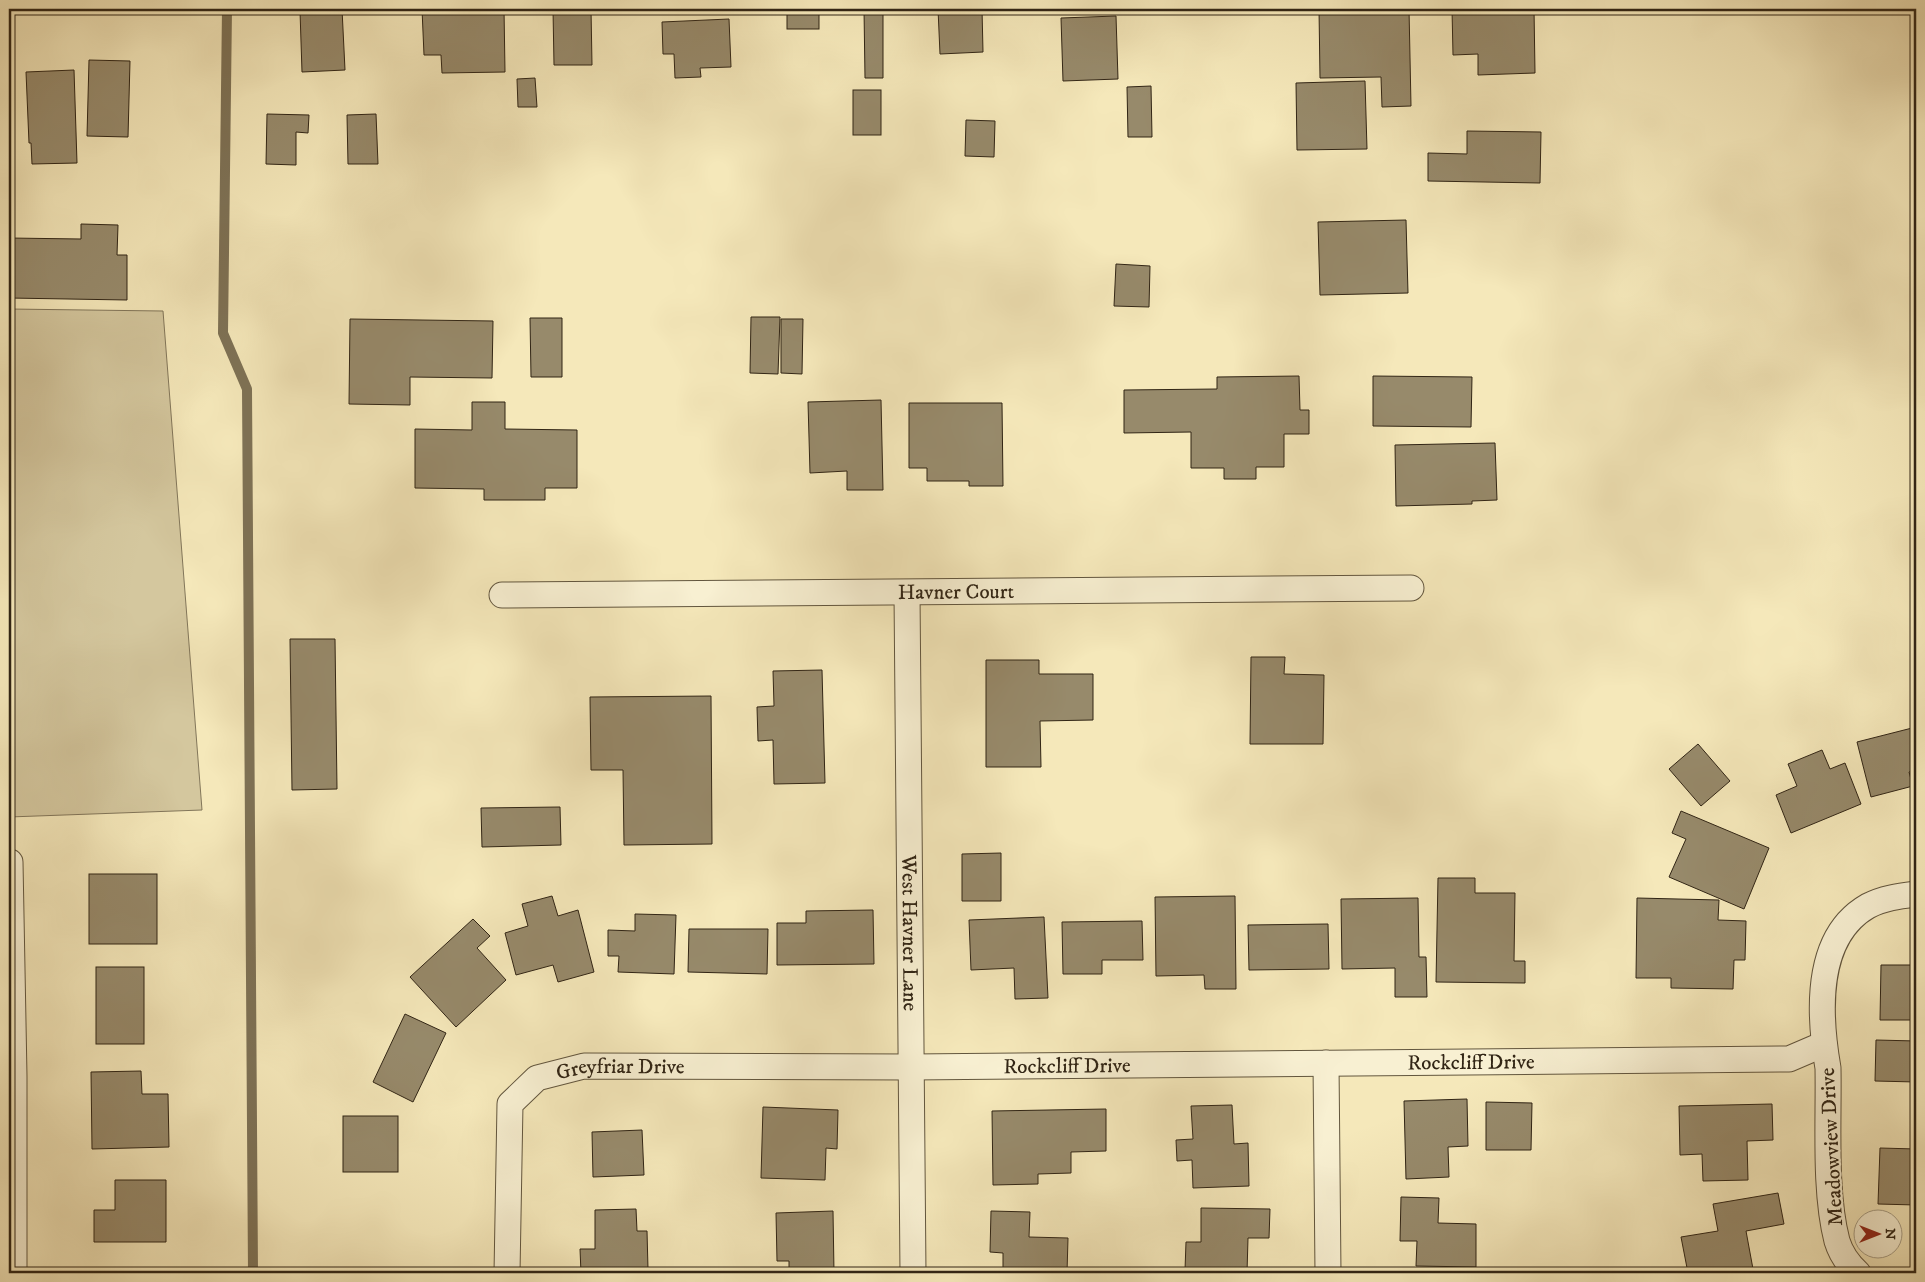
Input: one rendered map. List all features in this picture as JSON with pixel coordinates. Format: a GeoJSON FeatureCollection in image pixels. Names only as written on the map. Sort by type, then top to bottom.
{"type":"FeatureCollection","features":[{"type":"Feature","properties":{"kind":"street","name":"Havner Court"},"geometry":{"type":"LineString","coordinates":[[502,595],[1411,588]]}},
{"type":"Feature","properties":{"kind":"street","name":"West Havner Lane"},"geometry":{"type":"LineString","coordinates":[[907,593],[913,1273]]}},
{"type":"Feature","properties":{"kind":"street"},"geometry":{"type":"LineString","coordinates":[[10,862],[14,1273]]}},
{"type":"Feature","properties":{"kind":"street"},"geometry":{"type":"LineString","coordinates":[[1824,1044],[1824,982],[1832,949],[1844,927],[1868,906],[1888,898],[1916,894]]}},
{"type":"Feature","properties":{"kind":"street","name":"Rockcliff Drive"},"geometry":{"type":"LineString","coordinates":[[912,1067],[1789,1059],[1824,1044]]}},
{"type":"Feature","properties":{"kind":"street","name":"Meadowview Drive"},"geometry":{"type":"LineString","coordinates":[[1824,1044],[1828,1068],[1833,1218],[1838,1243],[1848,1264],[1858,1273]]}},
{"type":"Feature","properties":{"kind":"street"},"geometry":{"type":"LineString","coordinates":[[1326,1063],[1328,1273]]}},
{"type":"Feature","properties":{"kind":"street","name":"Greyfriar Drive"},"geometry":{"type":"LineString","coordinates":[[507,1273],[510,1104],[537,1078],[584,1066],[912,1067]]}},
{"type":"Feature","properties":{"kind":"shaded area"},"geometry":{"type":"Polygon","coordinates":[[[9,309],[163,311],[202,810],[9,817],[9,309]]]}},
{"type":"Feature","properties":{"kind":"building"},"geometry":{"type":"Polygon","coordinates":[[[342,9],[345,70],[302,72],[300,11],[342,9]]]}},
{"type":"Feature","properties":{"kind":"building"},"geometry":{"type":"Polygon","coordinates":[[[422,9],[504,9],[505,72],[442,73],[441,55],[424,55],[422,9]]]}},
{"type":"Feature","properties":{"kind":"building"},"geometry":{"type":"Polygon","coordinates":[[[553,9],[591,9],[592,65],[554,65],[553,9]]]}},
{"type":"Feature","properties":{"kind":"building"},"geometry":{"type":"Polygon","coordinates":[[[787,9],[819,9],[819,29],[787,29],[787,9]]]}},
{"type":"Feature","properties":{"kind":"building"},"geometry":{"type":"Polygon","coordinates":[[[864,9],[883,9],[883,78],[865,78],[864,9]]]}},
{"type":"Feature","properties":{"kind":"building"},"geometry":{"type":"Polygon","coordinates":[[[938,9],[982,9],[983,52],[940,54],[938,9]]]}},
{"type":"Feature","properties":{"kind":"building"},"geometry":{"type":"Polygon","coordinates":[[[1319,9],[1409,9],[1411,106],[1382,107],[1381,77],[1320,78],[1319,9]]]}},
{"type":"Feature","properties":{"kind":"building"},"geometry":{"type":"Polygon","coordinates":[[[1452,9],[1534,9],[1535,73],[1478,75],[1478,54],[1453,55],[1452,9]]]}},
{"type":"Feature","properties":{"kind":"building"},"geometry":{"type":"Polygon","coordinates":[[[1116,16],[1118,79],[1063,81],[1061,18],[1116,16]]]}},
{"type":"Feature","properties":{"kind":"building"},"geometry":{"type":"Polygon","coordinates":[[[729,19],[731,67],[700,68],[701,77],[675,78],[674,54],[663,54],[662,22],[729,19]]]}},
{"type":"Feature","properties":{"kind":"building"},"geometry":{"type":"Polygon","coordinates":[[[89,60],[130,61],[128,137],[87,136],[89,60]]]}},
{"type":"Feature","properties":{"kind":"building"},"geometry":{"type":"Polygon","coordinates":[[[74,70],[77,163],[32,164],[31,143],[29,143],[26,72],[74,70]]]}},
{"type":"Feature","properties":{"kind":"building"},"geometry":{"type":"Polygon","coordinates":[[[535,78],[537,107],[518,107],[517,79],[535,78]]]}},
{"type":"Feature","properties":{"kind":"building"},"geometry":{"type":"Polygon","coordinates":[[[1365,81],[1367,149],[1297,150],[1296,83],[1365,81]]]}},
{"type":"Feature","properties":{"kind":"building"},"geometry":{"type":"Polygon","coordinates":[[[1151,86],[1152,137],[1128,137],[1127,87],[1151,86]]]}},
{"type":"Feature","properties":{"kind":"building"},"geometry":{"type":"Polygon","coordinates":[[[853,90],[881,90],[881,135],[853,135],[853,90]]]}},
{"type":"Feature","properties":{"kind":"building"},"geometry":{"type":"Polygon","coordinates":[[[267,114],[309,115],[308,133],[296,132],[296,165],[266,164],[267,114]]]}},
{"type":"Feature","properties":{"kind":"building"},"geometry":{"type":"Polygon","coordinates":[[[376,114],[378,164],[348,164],[347,115],[376,114]]]}},
{"type":"Feature","properties":{"kind":"building"},"geometry":{"type":"Polygon","coordinates":[[[966,120],[995,121],[994,157],[965,156],[966,120]]]}},
{"type":"Feature","properties":{"kind":"building"},"geometry":{"type":"Polygon","coordinates":[[[1467,131],[1541,132],[1540,183],[1428,181],[1428,153],[1467,154],[1467,131]]]}},
{"type":"Feature","properties":{"kind":"building"},"geometry":{"type":"Polygon","coordinates":[[[1406,220],[1408,293],[1320,295],[1318,222],[1406,220]]]}},
{"type":"Feature","properties":{"kind":"building"},"geometry":{"type":"Polygon","coordinates":[[[81,224],[118,225],[117,255],[127,255],[127,300],[9,298],[9,238],[81,239],[81,224]]]}},
{"type":"Feature","properties":{"kind":"building"},"geometry":{"type":"Polygon","coordinates":[[[1116,264],[1150,266],[1149,307],[1114,306],[1116,264]]]}},
{"type":"Feature","properties":{"kind":"building"},"geometry":{"type":"Polygon","coordinates":[[[751,317],[780,317],[778,374],[750,373],[751,317]]]}},
{"type":"Feature","properties":{"kind":"building"},"geometry":{"type":"Polygon","coordinates":[[[530,318],[562,318],[562,377],[531,377],[530,318]]]}},
{"type":"Feature","properties":{"kind":"building"},"geometry":{"type":"Polygon","coordinates":[[[350,319],[493,321],[492,378],[410,377],[410,405],[349,404],[350,319]]]}},
{"type":"Feature","properties":{"kind":"building"},"geometry":{"type":"Polygon","coordinates":[[[781,319],[803,319],[802,374],[781,373],[781,319]]]}},
{"type":"Feature","properties":{"kind":"building"},"geometry":{"type":"Polygon","coordinates":[[[1299,376],[1300,410],[1309,410],[1309,434],[1284,434],[1284,467],[1256,467],[1256,479],[1224,479],[1224,468],[1191,468],[1191,432],[1124,433],[1124,390],[1217,389],[1217,377],[1299,376]]]}},
{"type":"Feature","properties":{"kind":"building"},"geometry":{"type":"Polygon","coordinates":[[[1373,376],[1472,377],[1471,427],[1373,426],[1373,376]]]}},
{"type":"Feature","properties":{"kind":"building"},"geometry":{"type":"Polygon","coordinates":[[[881,400],[883,490],[847,490],[847,471],[810,473],[808,402],[881,400]]]}},
{"type":"Feature","properties":{"kind":"building"},"geometry":{"type":"Polygon","coordinates":[[[472,402],[505,402],[505,429],[577,430],[577,488],[545,488],[545,500],[484,500],[484,489],[415,488],[415,429],[472,430],[472,402]]]}},
{"type":"Feature","properties":{"kind":"building"},"geometry":{"type":"Polygon","coordinates":[[[909,403],[1002,403],[1003,486],[969,486],[969,481],[927,481],[927,468],[909,468],[909,403]]]}},
{"type":"Feature","properties":{"kind":"building"},"geometry":{"type":"Polygon","coordinates":[[[1495,443],[1497,500],[1472,501],[1472,504],[1396,506],[1395,445],[1495,443]]]}},
{"type":"Feature","properties":{"kind":"building"},"geometry":{"type":"Polygon","coordinates":[[[290,639],[335,639],[337,789],[292,790],[290,639]]]}},
{"type":"Feature","properties":{"kind":"building"},"geometry":{"type":"Polygon","coordinates":[[[1251,657],[1285,657],[1284,674],[1324,675],[1323,744],[1250,744],[1251,657]]]}},
{"type":"Feature","properties":{"kind":"building"},"geometry":{"type":"Polygon","coordinates":[[[986,660],[1039,660],[1039,674],[1093,674],[1093,720],[1040,721],[1041,767],[986,767],[986,660]]]}},
{"type":"Feature","properties":{"kind":"building"},"geometry":{"type":"Polygon","coordinates":[[[822,670],[825,783],[774,784],[773,740],[758,741],[757,707],[774,706],[773,671],[822,670]]]}},
{"type":"Feature","properties":{"kind":"building"},"geometry":{"type":"Polygon","coordinates":[[[711,696],[712,844],[624,845],[623,770],[591,770],[590,697],[711,696]]]}},
{"type":"Feature","properties":{"kind":"building"},"geometry":{"type":"Polygon","coordinates":[[[1916,727],[1916,770],[1909,772],[1913,786],[1871,797],[1857,742],[1916,727]]]}},
{"type":"Feature","properties":{"kind":"building"},"geometry":{"type":"Polygon","coordinates":[[[1698,744],[1730,781],[1701,806],[1669,769],[1698,744]]]}},
{"type":"Feature","properties":{"kind":"building"},"geometry":{"type":"Polygon","coordinates":[[[1822,750],[1830,769],[1845,763],[1861,804],[1791,833],[1776,795],[1797,786],[1788,764],[1822,750]]]}},
{"type":"Feature","properties":{"kind":"building"},"geometry":{"type":"Polygon","coordinates":[[[560,807],[561,845],[482,847],[481,808],[560,807]]]}},
{"type":"Feature","properties":{"kind":"building"},"geometry":{"type":"Polygon","coordinates":[[[1681,811],[1769,848],[1744,909],[1669,877],[1686,839],[1672,833],[1681,811]]]}},
{"type":"Feature","properties":{"kind":"building"},"geometry":{"type":"Polygon","coordinates":[[[1001,853],[1001,901],[962,901],[962,854],[1001,853]]]}},
{"type":"Feature","properties":{"kind":"building"},"geometry":{"type":"Polygon","coordinates":[[[89,874],[157,874],[157,944],[89,944],[89,874]]]}},
{"type":"Feature","properties":{"kind":"building"},"geometry":{"type":"Polygon","coordinates":[[[1438,878],[1475,878],[1475,893],[1515,893],[1514,961],[1525,961],[1525,983],[1436,982],[1438,878]]]}},
{"type":"Feature","properties":{"kind":"building"},"geometry":{"type":"Polygon","coordinates":[[[552,896],[558,916],[578,910],[594,972],[558,982],[553,965],[516,975],[505,933],[528,926],[522,904],[552,896]]]}},
{"type":"Feature","properties":{"kind":"building"},"geometry":{"type":"Polygon","coordinates":[[[1235,896],[1236,989],[1205,989],[1204,975],[1156,976],[1155,897],[1235,896]]]}},
{"type":"Feature","properties":{"kind":"building"},"geometry":{"type":"Polygon","coordinates":[[[1418,898],[1419,957],[1426,957],[1427,997],[1395,997],[1395,968],[1342,969],[1341,899],[1418,898]]]}},
{"type":"Feature","properties":{"kind":"building"},"geometry":{"type":"Polygon","coordinates":[[[1637,898],[1719,900],[1718,920],[1746,921],[1745,960],[1734,960],[1733,989],[1671,988],[1671,978],[1636,978],[1637,898]]]}},
{"type":"Feature","properties":{"kind":"building"},"geometry":{"type":"Polygon","coordinates":[[[873,910],[874,964],[777,965],[777,923],[806,923],[806,911],[873,910]]]}},
{"type":"Feature","properties":{"kind":"building"},"geometry":{"type":"Polygon","coordinates":[[[635,914],[676,915],[674,974],[618,972],[619,956],[608,956],[608,930],[635,931],[635,914]]]}},
{"type":"Feature","properties":{"kind":"building"},"geometry":{"type":"Polygon","coordinates":[[[1044,917],[1048,998],[1015,999],[1014,968],[971,970],[969,920],[1044,917]]]}},
{"type":"Feature","properties":{"kind":"building"},"geometry":{"type":"Polygon","coordinates":[[[473,919],[490,936],[477,948],[506,980],[456,1027],[410,977],[473,919]]]}},
{"type":"Feature","properties":{"kind":"building"},"geometry":{"type":"Polygon","coordinates":[[[1142,921],[1143,960],[1102,960],[1102,974],[1063,974],[1062,922],[1142,921]]]}},
{"type":"Feature","properties":{"kind":"building"},"geometry":{"type":"Polygon","coordinates":[[[1328,924],[1329,969],[1249,970],[1248,925],[1328,924]]]}},
{"type":"Feature","properties":{"kind":"building"},"geometry":{"type":"Polygon","coordinates":[[[689,929],[768,929],[767,974],[688,972],[689,929]]]}},
{"type":"Feature","properties":{"kind":"building"},"geometry":{"type":"Polygon","coordinates":[[[1881,965],[1916,965],[1916,1020],[1880,1020],[1881,965]]]}},
{"type":"Feature","properties":{"kind":"building"},"geometry":{"type":"Polygon","coordinates":[[[96,967],[144,967],[144,1044],[96,1044],[96,967]]]}},
{"type":"Feature","properties":{"kind":"building"},"geometry":{"type":"Polygon","coordinates":[[[405,1014],[446,1033],[413,1102],[373,1082],[405,1014]]]}},
{"type":"Feature","properties":{"kind":"building"},"geometry":{"type":"Polygon","coordinates":[[[1876,1040],[1916,1041],[1916,1082],[1875,1081],[1876,1040]]]}},
{"type":"Feature","properties":{"kind":"building"},"geometry":{"type":"Polygon","coordinates":[[[141,1071],[142,1094],[168,1094],[169,1147],[92,1149],[91,1072],[141,1071]]]}},
{"type":"Feature","properties":{"kind":"building"},"geometry":{"type":"Polygon","coordinates":[[[1467,1099],[1468,1146],[1448,1147],[1449,1177],[1406,1179],[1404,1101],[1467,1099]]]}},
{"type":"Feature","properties":{"kind":"building"},"geometry":{"type":"Polygon","coordinates":[[[1486,1102],[1532,1103],[1531,1150],[1486,1150],[1486,1102]]]}},
{"type":"Feature","properties":{"kind":"building"},"geometry":{"type":"Polygon","coordinates":[[[1772,1104],[1773,1140],[1747,1141],[1748,1180],[1703,1181],[1702,1154],[1680,1155],[1679,1106],[1772,1104]]]}},
{"type":"Feature","properties":{"kind":"building"},"geometry":{"type":"Polygon","coordinates":[[[1232,1105],[1234,1144],[1248,1143],[1249,1186],[1193,1188],[1192,1160],[1177,1161],[1176,1140],[1193,1139],[1191,1106],[1232,1105]]]}},
{"type":"Feature","properties":{"kind":"building"},"geometry":{"type":"Polygon","coordinates":[[[763,1107],[838,1110],[837,1149],[826,1148],[825,1180],[761,1178],[763,1107]]]}},
{"type":"Feature","properties":{"kind":"building"},"geometry":{"type":"Polygon","coordinates":[[[1106,1109],[1106,1151],[1071,1152],[1071,1173],[1038,1174],[1038,1184],[993,1185],[992,1111],[1106,1109]]]}},
{"type":"Feature","properties":{"kind":"building"},"geometry":{"type":"Polygon","coordinates":[[[343,1116],[398,1116],[398,1172],[343,1172],[343,1116]]]}},
{"type":"Feature","properties":{"kind":"building"},"geometry":{"type":"Polygon","coordinates":[[[642,1130],[644,1175],[593,1177],[592,1132],[642,1130]]]}},
{"type":"Feature","properties":{"kind":"building"},"geometry":{"type":"Polygon","coordinates":[[[1880,1148],[1916,1149],[1916,1205],[1878,1204],[1880,1148]]]}},
{"type":"Feature","properties":{"kind":"building"},"geometry":{"type":"Polygon","coordinates":[[[115,1180],[166,1180],[166,1242],[94,1242],[94,1210],[115,1210],[115,1180]]]}},
{"type":"Feature","properties":{"kind":"building"},"geometry":{"type":"Polygon","coordinates":[[[1778,1193],[1784,1224],[1746,1231],[1753,1269],[1727,1273],[1688,1273],[1681,1237],[1718,1231],[1713,1204],[1778,1193]]]}},
{"type":"Feature","properties":{"kind":"building"},"geometry":{"type":"Polygon","coordinates":[[[1401,1197],[1439,1198],[1438,1223],[1476,1224],[1476,1267],[1416,1266],[1417,1241],[1400,1241],[1401,1197]]]}},
{"type":"Feature","properties":{"kind":"building"},"geometry":{"type":"Polygon","coordinates":[[[1201,1208],[1270,1209],[1269,1238],[1248,1238],[1247,1273],[1200,1273],[1200,1270],[1185,1270],[1186,1242],[1201,1242],[1201,1208]]]}},
{"type":"Feature","properties":{"kind":"building"},"geometry":{"type":"Polygon","coordinates":[[[636,1209],[637,1231],[647,1231],[648,1269],[637,1269],[637,1273],[581,1273],[580,1249],[595,1249],[595,1210],[636,1209]]]}},
{"type":"Feature","properties":{"kind":"building"},"geometry":{"type":"Polygon","coordinates":[[[833,1211],[834,1273],[789,1273],[789,1261],[777,1261],[776,1213],[833,1211]]]}},
{"type":"Feature","properties":{"kind":"building"},"geometry":{"type":"Polygon","coordinates":[[[991,1211],[1030,1212],[1029,1237],[1068,1238],[1067,1273],[1003,1273],[1003,1253],[990,1252],[991,1211]]]}},
{"type":"Feature","properties":{"kind":"waterway"},"geometry":{"type":"LineString","coordinates":[[227,9],[223,333],[247,389],[253,1273]]}}]}
